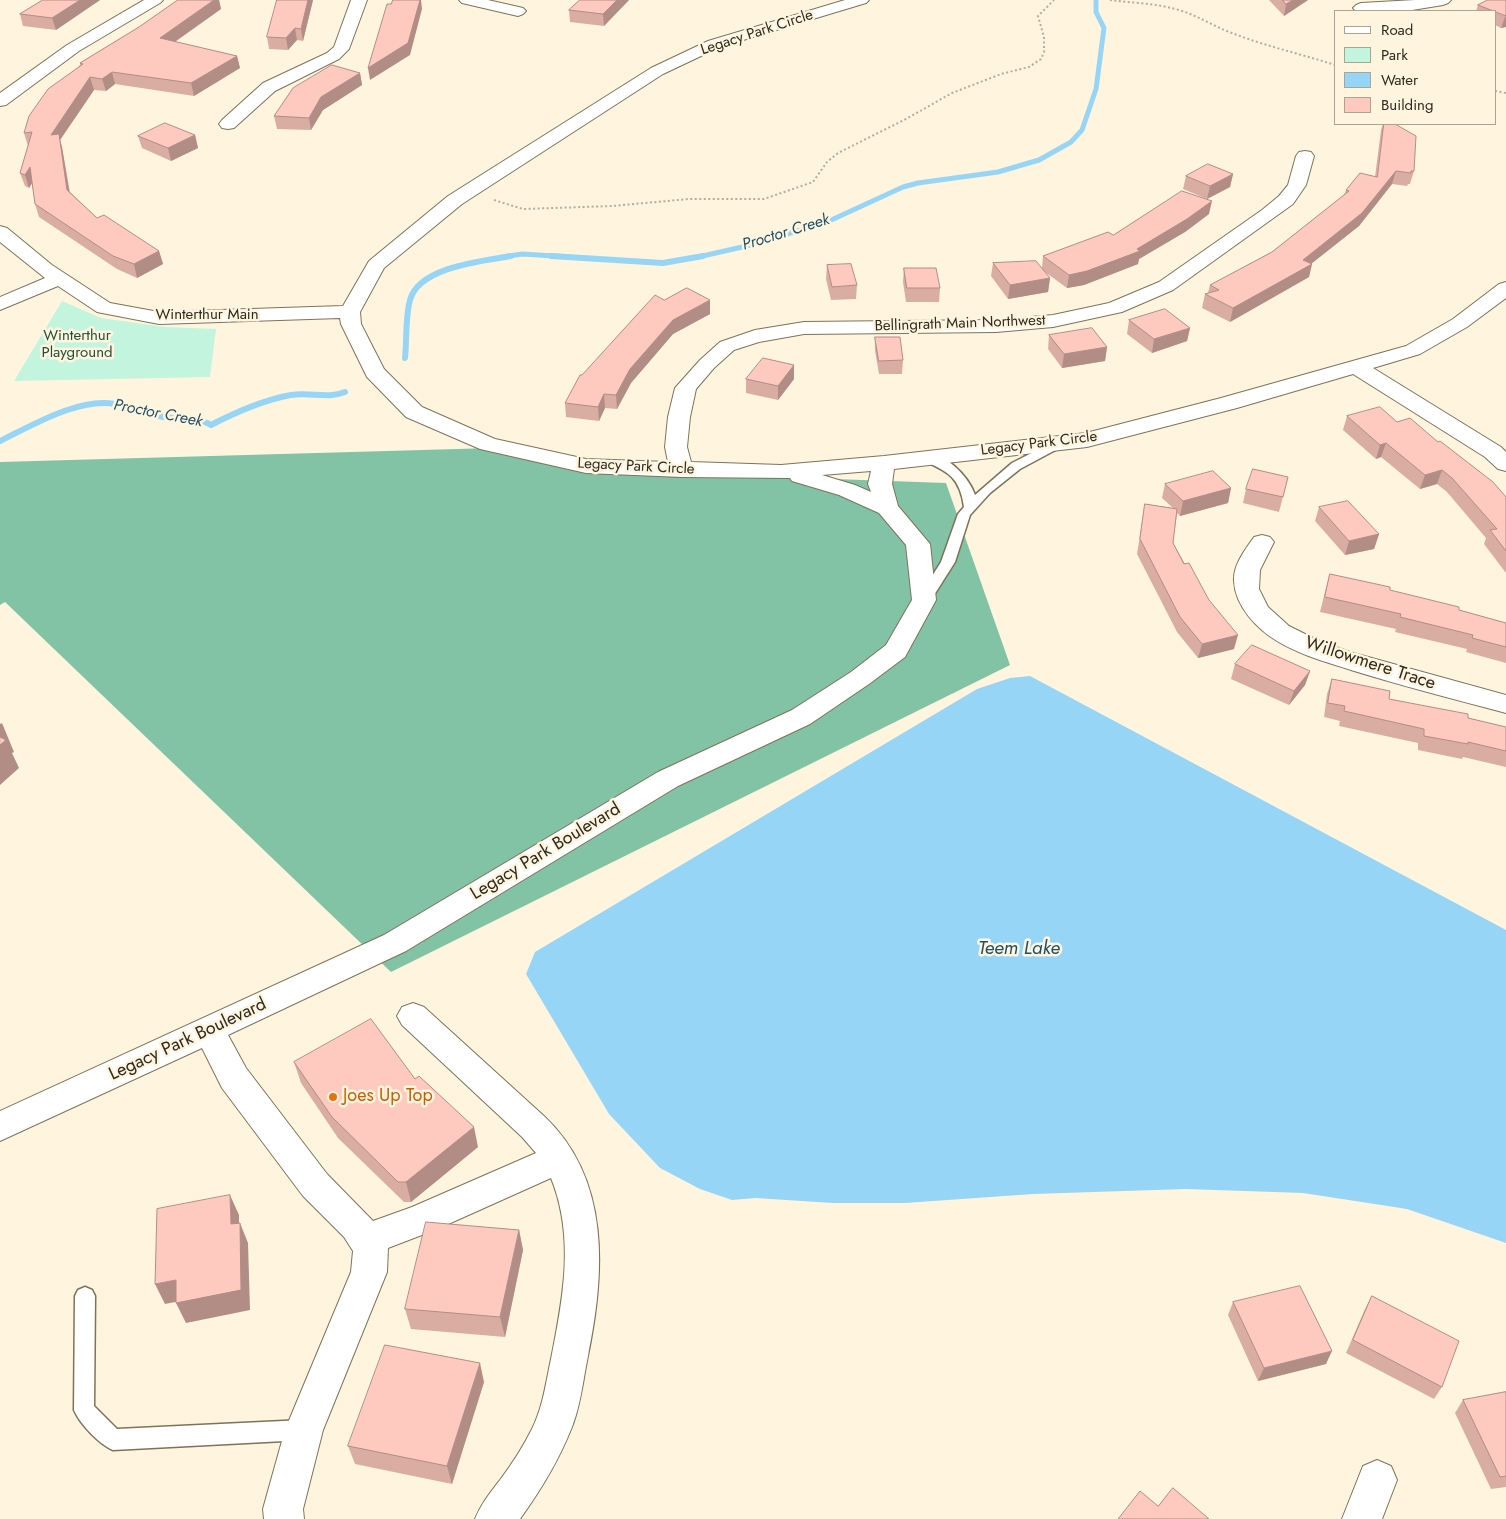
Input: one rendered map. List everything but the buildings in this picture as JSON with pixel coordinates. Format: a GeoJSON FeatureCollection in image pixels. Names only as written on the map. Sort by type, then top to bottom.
{"type":"FeatureCollection","features":[{"type":"Feature","properties":{"kind":"street"},"geometry":{"type":"LineString","coordinates":[[0,101],[73,48],[155,0]]}},
{"type":"Feature","properties":{"kind":"street"},"geometry":{"type":"LineString","coordinates":[[228,124],[269,88],[333,56],[341,49],[359,0]]}},
{"type":"Feature","properties":{"kind":"street"},"geometry":{"type":"LineString","coordinates":[[467,0],[518,11]]}},
{"type":"Feature","properties":{"kind":"street","name":"Legacy Park Circle"},"geometry":{"type":"LineString","coordinates":[[861,0],[714,44],[657,71],[454,200],[376,265],[350,312],[352,324],[375,372],[414,412],[488,444],[586,466],[781,472],[884,463],[1087,440],[1229,403],[1413,350],[1460,323],[1506,288]]}},
{"type":"Feature","properties":{"kind":"street"},"geometry":{"type":"LineString","coordinates":[[1361,8],[1433,3],[1443,0]]}},
{"type":"Feature","properties":{"kind":"street","name":"Bellingrath Main Northwest"},"geometry":{"type":"LineString","coordinates":[[682,470],[676,447],[679,417],[686,388],[707,364],[727,346],[754,336],[804,328],[996,326],[1053,321],[1115,308],[1166,286],[1269,214],[1286,200],[1297,184],[1305,156]]}},
{"type":"Feature","properties":{"kind":"street","name":"Winterthur Main"},"geometry":{"type":"LineString","coordinates":[[0,232],[58,278],[104,308],[159,318],[350,312]]}},
{"type":"Feature","properties":{"kind":"street"},"geometry":{"type":"LineString","coordinates":[[0,304],[58,278]]}},
{"type":"Feature","properties":{"kind":"street"},"geometry":{"type":"LineString","coordinates":[[1357,366],[1502,455]]}},
{"type":"Feature","properties":{"kind":"street"},"geometry":{"type":"LineString","coordinates":[[884,463],[880,484],[887,508],[918,544],[924,600]]}},
{"type":"Feature","properties":{"kind":"street"},"geometry":{"type":"LineString","coordinates":[[781,472],[847,490],[887,508]]}},
{"type":"Feature","properties":{"kind":"street","name":"Willowmere Trace"},"geometry":{"type":"LineString","coordinates":[[1262,542],[1251,561],[1246,579],[1248,590],[1257,612],[1272,626],[1287,636],[1339,658],[1506,704]]}},
{"type":"Feature","properties":{"kind":"street","name":"Legacy Park Boulevard"},"geometry":{"type":"LineString","coordinates":[[0,1128],[395,943],[668,779],[800,716],[860,678],[896,650],[924,600]]}},
{"type":"Feature","properties":{"kind":"street"},"geometry":{"type":"LineString","coordinates":[[413,1016],[548,1142],[567,1172],[580,1218],[583,1237],[582,1282],[577,1324],[558,1412],[526,1476],[495,1519]]}},
{"type":"Feature","properties":{"kind":"street"},"geometry":{"type":"LineString","coordinates":[[209,1030],[234,1078],[315,1186],[356,1226],[371,1249],[369,1272],[304,1430],[283,1509],[284,1519]]}},
{"type":"Feature","properties":{"kind":"street"},"geometry":{"type":"LineString","coordinates":[[366,1240],[423,1219],[558,1159]]}},
{"type":"Feature","properties":{"kind":"street"},"geometry":{"type":"LineString","coordinates":[[1362,1519],[1377,1480]]}},
{"type":"Feature","properties":{"kind":"lane"},"geometry":{"type":"LineString","coordinates":[[924,600],[948,562],[964,514],[986,490],[1016,466],[1057,444]]}},
{"type":"Feature","properties":{"kind":"lane"},"geometry":{"type":"LineString","coordinates":[[928,458],[955,472],[964,482],[969,494],[970,507]]}},
{"type":"Feature","properties":{"kind":"lane"},"geometry":{"type":"LineString","coordinates":[[85,1296],[84,1410],[113,1440],[304,1430]]}},
{"type":"Feature","properties":{"kind":"path"},"geometry":{"type":"LineString","coordinates":[[492,199],[523,210],[612,206],[689,199],[764,199],[813,182],[827,162],[838,153],[906,119],[952,92],[1001,74],[1029,67],[1041,59],[1044,52],[1044,38],[1038,16],[1054,0]]}},
{"type":"Feature","properties":{"kind":"path"},"geometry":{"type":"LineString","coordinates":[[1110,0],[1173,8],[1194,14],[1226,31],[1261,44],[1285,49],[1311,59],[1334,65]]}},
{"type":"Feature","properties":{"kind":"path"},"geometry":{"type":"LineString","coordinates":[[1138,3],[1143,0]]}},
{"type":"Feature","properties":{"kind":"green space","name":"Winterthur Playground"},"geometry":{"type":"Polygon","coordinates":[[[62,301],[101,318],[165,327],[216,329],[210,377],[14,381],[62,301]]]}},
{"type":"Feature","properties":{"kind":"green space"},"geometry":{"type":"Polygon","coordinates":[[[492,448],[666,473],[946,483],[1010,665],[391,972],[5,602],[0,605],[0,462],[492,448]]]}},
{"type":"Feature","properties":{"kind":"water","name":"Teem Lake"},"geometry":{"type":"Polygon","coordinates":[[[1030,676],[1506,930],[1506,1243],[1407,1209],[1303,1193],[1186,1189],[1033,1194],[905,1203],[833,1203],[755,1198],[732,1200],[700,1189],[660,1168],[609,1114],[526,974],[535,952],[977,689],[1010,678],[1030,676]]]}},
{"type":"Feature","properties":{"kind":"waterway","name":"Proctor Creek"},"geometry":{"type":"LineString","coordinates":[[700,256],[751,245],[827,222],[903,187],[918,183],[998,172],[1039,160],[1071,142],[1082,130],[1096,89],[1104,28],[1096,12],[1096,0]]}},
{"type":"Feature","properties":{"kind":"waterway","name":"Proctor Creek"},"geometry":{"type":"LineString","coordinates":[[503,257],[522,254],[571,257]]}},
{"type":"Feature","properties":{"kind":"waterway","name":"Proctor Creek"},"geometry":{"type":"LineString","coordinates":[[405,358],[408,307],[416,289],[438,273],[469,263],[511,256]]}},
{"type":"Feature","properties":{"kind":"waterway","name":"Proctor Creek"},"geometry":{"type":"LineString","coordinates":[[551,256],[663,263],[700,256]]}},
{"type":"Feature","properties":{"kind":"waterway","name":"Proctor Creek"},"geometry":{"type":"LineString","coordinates":[[0,441],[56,414],[86,405],[115,404],[157,416],[194,419],[211,425],[250,407],[281,397],[298,394],[332,395],[345,392]]}},
{"type":"Feature","properties":{"kind":"place","name":"Joes Up Top"},"geometry":{"type":"Point","coordinates":[333,1097]}}]}
